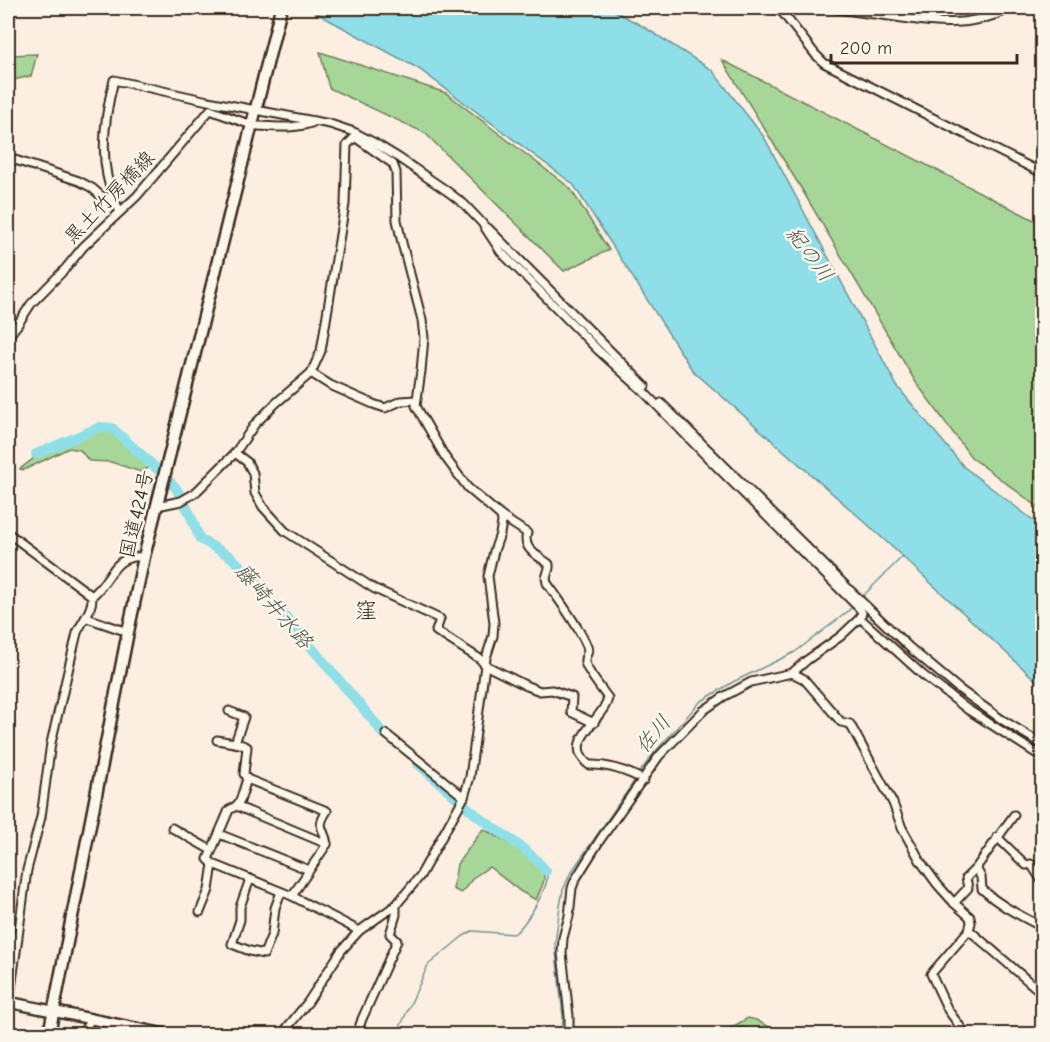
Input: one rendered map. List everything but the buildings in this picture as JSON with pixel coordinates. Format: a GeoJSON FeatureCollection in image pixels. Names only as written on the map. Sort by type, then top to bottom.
{"type":"FeatureCollection","features":[{"type":"Feature","properties":{"kind":"highway","name":"国道424号"},"geometry":{"type":"LineString","coordinates":[[49,1035],[144,557],[281,8]]}},
{"type":"Feature","properties":{"kind":"main road"},"geometry":{"type":"LineString","coordinates":[[8,1005],[54,1011],[165,1035]]}},
{"type":"Feature","properties":{"kind":"street"},"geometry":{"type":"LineString","coordinates":[[779,8],[824,63],[1042,173]]}},
{"type":"Feature","properties":{"kind":"street"},"geometry":{"type":"LineString","coordinates":[[829,8],[949,24],[985,18],[1012,8]]}},
{"type":"Feature","properties":{"kind":"street"},"geometry":{"type":"LineString","coordinates":[[120,212],[110,191],[104,152],[107,112],[114,80],[208,101],[330,124],[354,132],[399,158],[464,204],[482,223],[501,252],[598,350],[644,391],[709,459],[862,607],[959,689],[1001,719],[1042,744]]}},
{"type":"Feature","properties":{"kind":"street"},"geometry":{"type":"LineString","coordinates":[[208,101],[207,106],[210,110],[246,123]]}},
{"type":"Feature","properties":{"kind":"street","name":"黒土竹房橋線"},"geometry":{"type":"LineString","coordinates":[[8,337],[31,304],[83,247],[137,196],[210,110]]}},
{"type":"Feature","properties":{"kind":"street"},"geometry":{"type":"LineString","coordinates":[[258,126],[293,127],[315,121]]}},
{"type":"Feature","properties":{"kind":"street"},"geometry":{"type":"LineString","coordinates":[[343,129],[393,164],[396,172],[397,220],[422,320],[421,371],[416,406],[445,457],[468,489],[501,516],[527,532],[525,541],[527,546],[549,564],[547,583],[576,624],[588,648],[585,664],[608,698],[608,702],[594,723],[580,739],[579,752],[589,765],[602,764],[643,779]]}},
{"type":"Feature","properties":{"kind":"street"},"geometry":{"type":"LineString","coordinates":[[157,506],[183,501],[195,493],[235,453],[255,424],[311,373],[321,351],[345,204],[347,145],[355,137]]}},
{"type":"Feature","properties":{"kind":"street"},"geometry":{"type":"LineString","coordinates":[[8,155],[12,159],[79,181],[100,195],[115,201]]}},
{"type":"Feature","properties":{"kind":"street"},"geometry":{"type":"LineString","coordinates":[[311,373],[330,385],[384,408],[401,401],[416,400]]}},
{"type":"Feature","properties":{"kind":"street"},"geometry":{"type":"LineString","coordinates":[[235,453],[247,462],[253,473],[255,493],[263,507],[285,531],[373,588],[440,620],[436,631],[480,659],[485,665],[540,691],[546,689],[569,694],[572,697],[572,712],[594,723]]}},
{"type":"Feature","properties":{"kind":"street"},"geometry":{"type":"LineString","coordinates":[[282,1035],[308,1002],[341,951],[359,932],[396,904],[420,876],[464,797],[470,777],[486,658],[493,636],[494,623],[488,576],[500,534],[501,516]]}},
{"type":"Feature","properties":{"kind":"street"},"geometry":{"type":"LineString","coordinates":[[8,533],[92,596],[93,601],[87,618],[82,622],[77,633],[51,743],[41,817],[27,870],[8,1005]]}},
{"type":"Feature","properties":{"kind":"street"},"geometry":{"type":"LineString","coordinates":[[92,596],[118,564],[133,556],[144,557]]}},
{"type":"Feature","properties":{"kind":"street"},"geometry":{"type":"LineString","coordinates":[[566,1035],[569,1016],[562,953],[572,888],[600,840],[660,756],[703,711],[751,682],[792,673],[841,636],[860,618],[862,607]]}},
{"type":"Feature","properties":{"kind":"street"},"geometry":{"type":"LineString","coordinates":[[87,618],[128,632]]}},
{"type":"Feature","properties":{"kind":"street"},"geometry":{"type":"LineString","coordinates":[[860,618],[923,675],[967,709],[1042,757]]}},
{"type":"Feature","properties":{"kind":"street"},"geometry":{"type":"LineString","coordinates":[[792,673],[804,679],[841,722],[850,724],[893,803],[902,828],[921,862],[937,884],[970,917],[969,930],[931,974],[948,1010],[964,1035]]}},
{"type":"Feature","properties":{"kind":"street"},"geometry":{"type":"LineString","coordinates":[[229,711],[244,717],[235,743]]}},
{"type":"Feature","properties":{"kind":"street"},"geometry":{"type":"LineString","coordinates":[[386,734],[464,797]]}},
{"type":"Feature","properties":{"kind":"street"},"geometry":{"type":"LineString","coordinates":[[217,740],[247,747],[244,774],[247,779],[327,811],[321,828],[327,844],[292,896]]}},
{"type":"Feature","properties":{"kind":"street"},"geometry":{"type":"LineString","coordinates":[[247,779],[240,801],[229,810],[208,859],[213,864],[292,896],[359,932]]}},
{"type":"Feature","properties":{"kind":"street"},"geometry":{"type":"LineString","coordinates":[[236,806],[327,844]]}},
{"type":"Feature","properties":{"kind":"street"},"geometry":{"type":"LineString","coordinates":[[954,903],[968,888],[966,878],[976,868],[1014,815]]}},
{"type":"Feature","properties":{"kind":"street"},"geometry":{"type":"LineString","coordinates":[[172,828],[211,850]]}},
{"type":"Feature","properties":{"kind":"street"},"geometry":{"type":"LineString","coordinates":[[219,834],[309,870]]}},
{"type":"Feature","properties":{"kind":"street"},"geometry":{"type":"LineString","coordinates":[[997,837],[1026,865],[1031,864],[1042,881]]}},
{"type":"Feature","properties":{"kind":"street"},"geometry":{"type":"LineString","coordinates":[[200,912],[209,890],[213,864]]}},
{"type":"Feature","properties":{"kind":"street"},"geometry":{"type":"LineString","coordinates":[[976,868],[981,877],[982,889],[996,902],[1042,927]]}},
{"type":"Feature","properties":{"kind":"street"},"geometry":{"type":"LineString","coordinates":[[250,879],[240,907],[240,920],[232,944],[264,954],[272,934],[275,908],[281,892]]}},
{"type":"Feature","properties":{"kind":"street"},"geometry":{"type":"LineString","coordinates":[[357,1035],[397,940],[390,934],[396,915],[396,904]]}},
{"type":"Feature","properties":{"kind":"street"},"geometry":{"type":"LineString","coordinates":[[969,930],[1042,993]]}},
{"type":"Feature","properties":{"kind":"street"},"geometry":{"type":"LineString","coordinates":[[81,1035],[90,1019]]}},
{"type":"Feature","properties":{"kind":"green space"},"geometry":{"type":"Polygon","coordinates":[[[320,52],[446,93],[570,188],[609,250],[564,271],[425,133],[329,88],[320,52]]]}},
{"type":"Feature","properties":{"kind":"green space"},"geometry":{"type":"Polygon","coordinates":[[[37,54],[31,76],[8,81],[8,55],[37,54]]]}},
{"type":"Feature","properties":{"kind":"green space"},"geometry":{"type":"Polygon","coordinates":[[[722,60],[1042,224],[1042,510],[971,457],[915,381],[722,60]]]}},
{"type":"Feature","properties":{"kind":"green space"},"geometry":{"type":"Polygon","coordinates":[[[98,431],[109,431],[115,434],[150,467],[141,472],[111,462],[89,461],[80,450],[69,448],[24,470],[20,469],[37,456],[98,431]]]}},
{"type":"Feature","properties":{"kind":"green space"},"geometry":{"type":"Polygon","coordinates":[[[483,829],[499,837],[537,864],[542,871],[544,881],[536,900],[520,891],[489,867],[474,877],[461,893],[453,889],[457,864],[483,829]]]}},
{"type":"Feature","properties":{"kind":"green space"},"geometry":{"type":"Polygon","coordinates":[[[748,1018],[782,1034],[761,1034],[743,1027],[736,1028],[728,1034],[730,1028],[748,1018]]]}},
{"type":"Feature","properties":{"kind":"water","name":"紀の川"},"geometry":{"type":"Polygon","coordinates":[[[307,8],[609,8],[712,70],[764,137],[897,386],[964,467],[1042,527],[1042,686],[866,523],[692,370],[573,184],[419,69],[307,8]]]}},
{"type":"Feature","properties":{"kind":"waterway","name":"藤崎井水路"},"geometry":{"type":"LineString","coordinates":[[36,454],[100,427],[112,428],[158,470]]}},
{"type":"Feature","properties":{"kind":"waterway","name":"藤崎井水路"},"geometry":{"type":"LineString","coordinates":[[169,481],[176,488],[189,512],[200,539],[231,557],[253,578],[382,733]]}},
{"type":"Feature","properties":{"kind":"waterway","name":"佐川"},"geometry":{"type":"LineString","coordinates":[[862,597],[903,556]]}},
{"type":"Feature","properties":{"kind":"waterway","name":"佐川"},"geometry":{"type":"LineString","coordinates":[[639,773],[700,702],[733,682],[795,652],[852,607]]}},
{"type":"Feature","properties":{"kind":"waterway","name":"藤崎井水路"},"geometry":{"type":"LineString","coordinates":[[417,763],[456,797]]}},
{"type":"Feature","properties":{"kind":"waterway","name":"佐川"},"geometry":{"type":"LineString","coordinates":[[559,1034],[563,1017],[555,943],[563,890],[570,874],[635,780]]}},
{"type":"Feature","properties":{"kind":"waterway","name":"藤崎井水路"},"geometry":{"type":"LineString","coordinates":[[464,804],[527,852],[546,871]]}},
{"type":"Feature","properties":{"kind":"waterway"},"geometry":{"type":"LineString","coordinates":[[397,1034],[428,965],[472,931],[514,934],[538,901],[547,880],[546,871]]}},
{"type":"Feature","properties":{"kind":"district","name":"窪"},"geometry":{"type":"Point","coordinates":[366,610]}}]}
